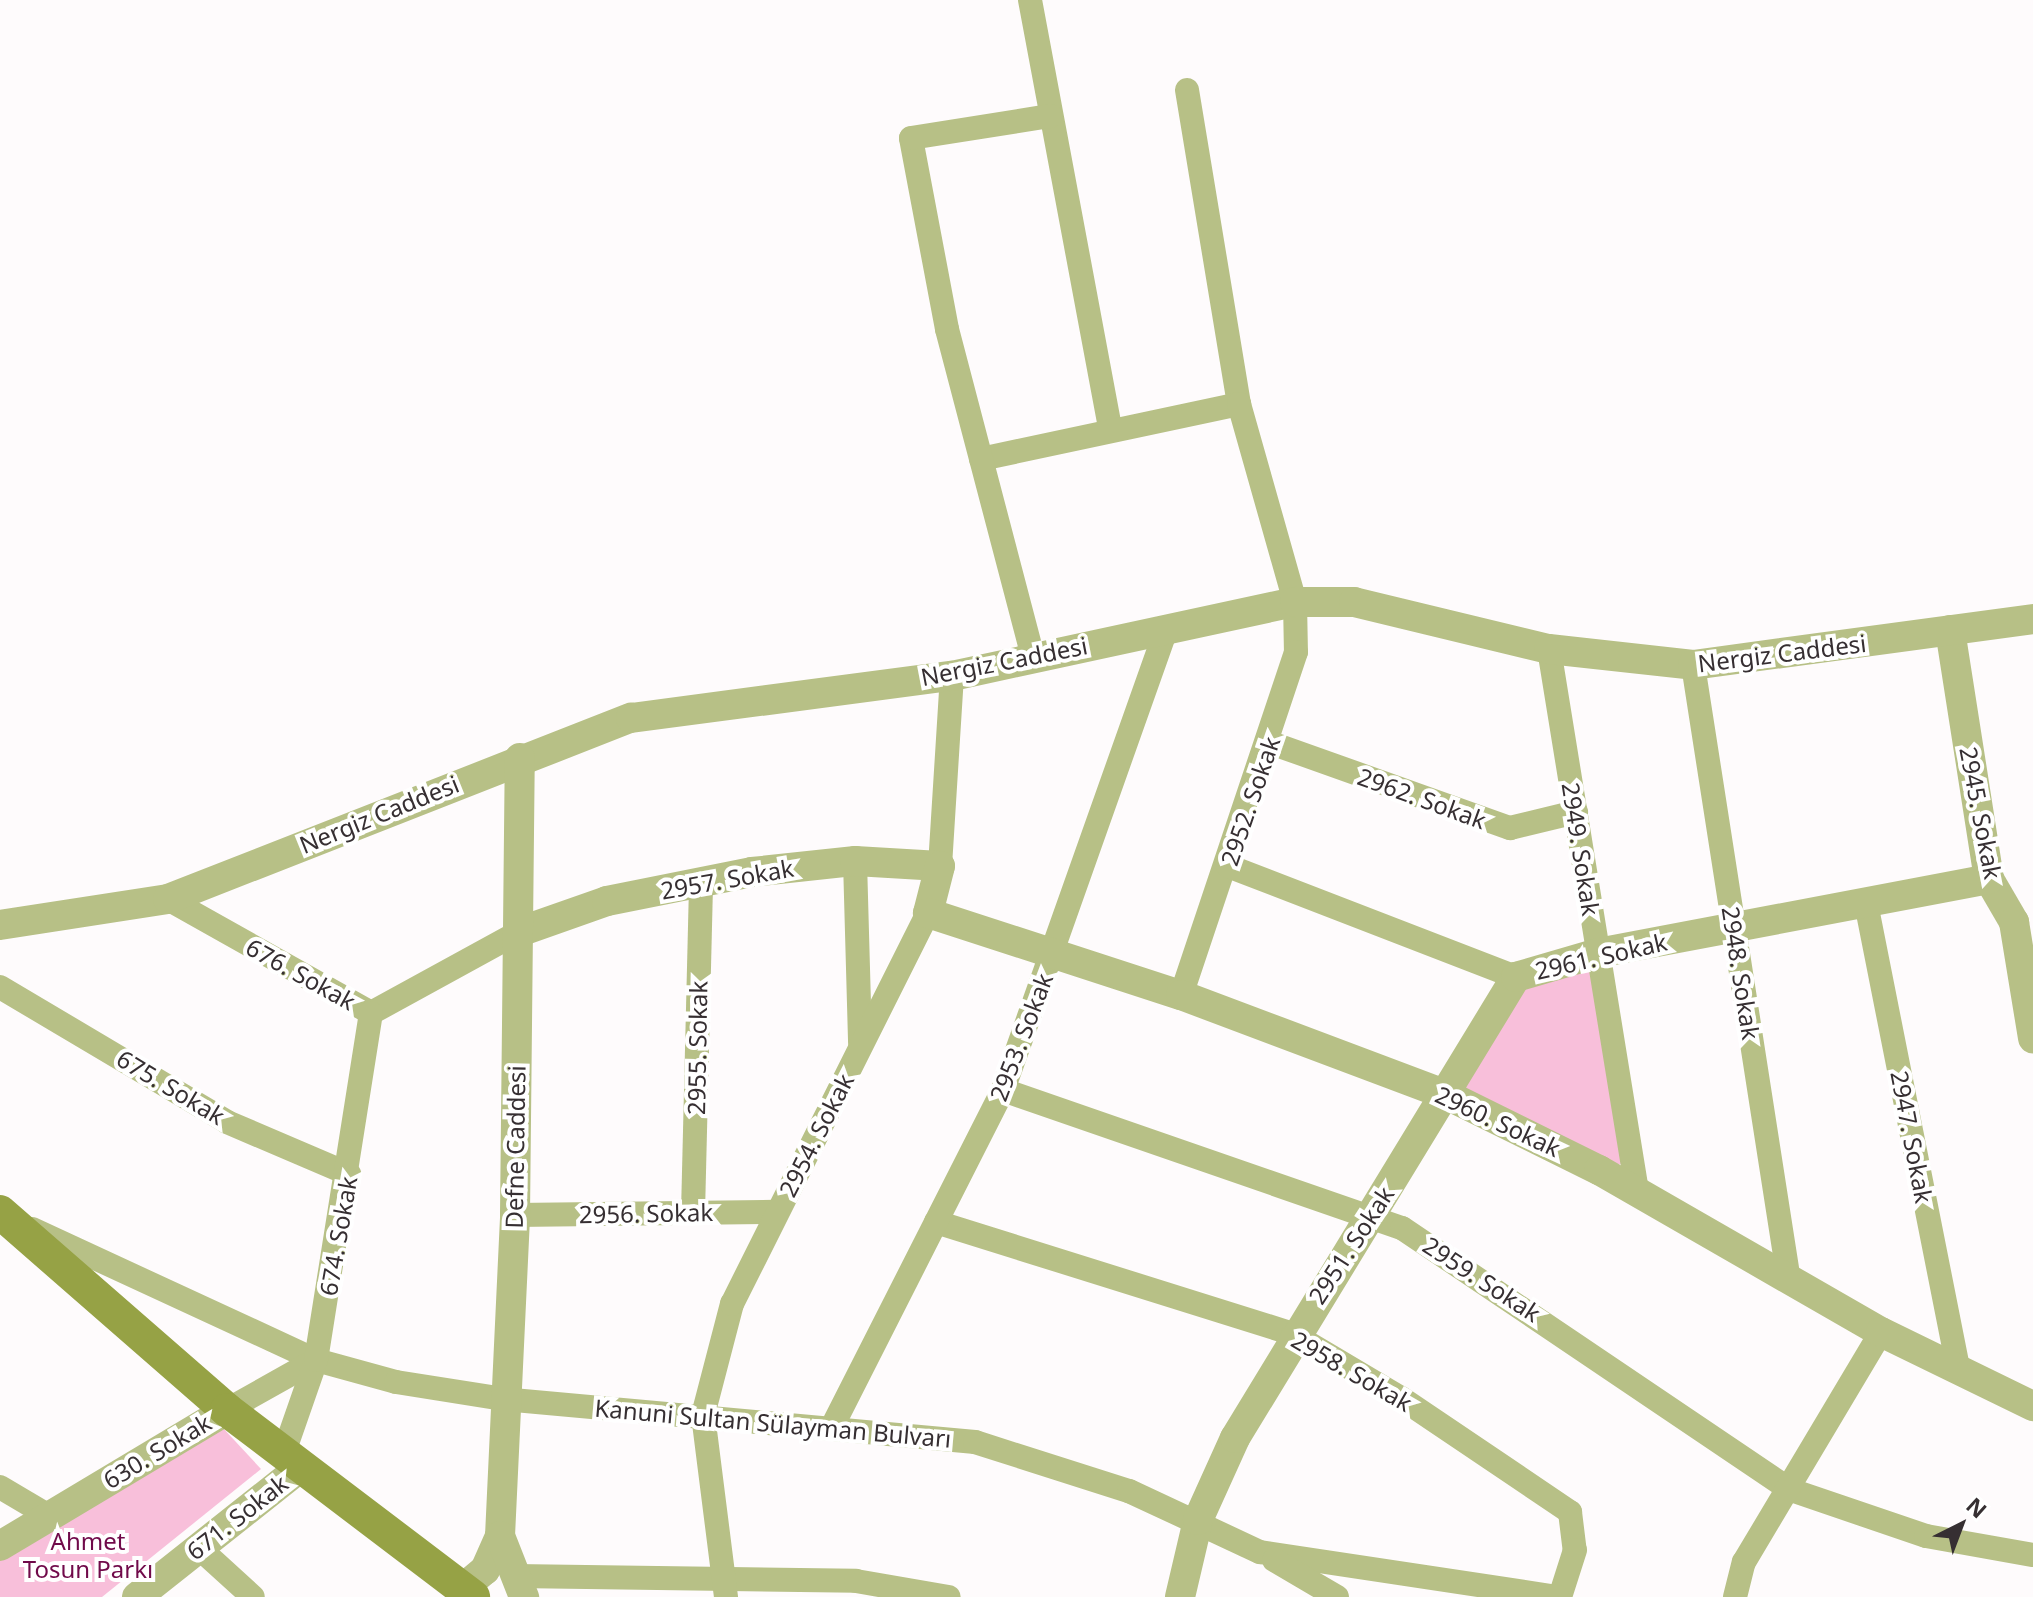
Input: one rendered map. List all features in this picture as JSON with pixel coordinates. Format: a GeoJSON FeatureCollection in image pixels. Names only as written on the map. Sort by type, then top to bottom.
{"type":"FeatureCollection","features":[{"type":"Feature","properties":{"kind":"main road"},"geometry":{"type":"LineString","coordinates":[[4,1215],[227,1410],[467,1593]]}},
{"type":"Feature","properties":{"kind":"street"},"geometry":{"type":"LineString","coordinates":[[1030,0],[1110,427]]}},
{"type":"Feature","properties":{"kind":"street","name":"2952. Sokak"},"geometry":{"type":"LineString","coordinates":[[1181,995],[1271,743],[1296,652],[1295,602],[1239,404],[1187,90]]}},
{"type":"Feature","properties":{"kind":"street"},"geometry":{"type":"LineString","coordinates":[[1033,657],[981,459],[911,138],[1050,116]]}},
{"type":"Feature","properties":{"kind":"street"},"geometry":{"type":"LineString","coordinates":[[981,459],[1110,427],[1239,404]]}},
{"type":"Feature","properties":{"kind":"street","name":"Nergiz Caddesi"},"geometry":{"type":"LineString","coordinates":[[0,925],[168,899],[520,758],[669,710],[952,676],[1167,627],[1295,602],[1399,610],[1549,649],[1693,665],[2033,619]]}},
{"type":"Feature","properties":{"kind":"street","name":"2953. Sokak"},"geometry":{"type":"LineString","coordinates":[[831,1429],[1003,1090],[1167,627]]}},
{"type":"Feature","properties":{"kind":"street","name":"2945. Sokak"},"geometry":{"type":"LineString","coordinates":[[1950,630],[1989,879],[2023,920],[2033,1038]]}},
{"type":"Feature","properties":{"kind":"street","name":"2949. Sokak"},"geometry":{"type":"LineString","coordinates":[[1549,649],[1637,1191]]}},
{"type":"Feature","properties":{"kind":"street","name":"2948. Sokak"},"geometry":{"type":"LineString","coordinates":[[1693,665],[1789,1281]]}},
{"type":"Feature","properties":{"kind":"street","name":"2954. Sokak"},"geometry":{"type":"LineString","coordinates":[[725,1587],[703,1415],[732,1304],[928,913],[940,866],[952,676]]}},
{"type":"Feature","properties":{"kind":"street","name":"2962. Sokak"},"geometry":{"type":"LineString","coordinates":[[1271,743],[1510,828],[1576,812]]}},
{"type":"Feature","properties":{"kind":"street","name":"Defne Caddesi"},"geometry":{"type":"LineString","coordinates":[[500,1536],[503,1399],[515,1215],[520,758]]}},
{"type":"Feature","properties":{"kind":"street"},"geometry":{"type":"LineString","coordinates":[[855,861],[860,1047]]}},
{"type":"Feature","properties":{"kind":"street","name":"2957. Sokak"},"geometry":{"type":"LineString","coordinates":[[519,932],[607,901],[701,882],[855,861],[940,866]]}},
{"type":"Feature","properties":{"kind":"street","name":"2961. Sokak"},"geometry":{"type":"LineString","coordinates":[[1228,866],[1516,977],[1598,953],[1989,879]]}},
{"type":"Feature","properties":{"kind":"street","name":"2955. Sokak"},"geometry":{"type":"LineString","coordinates":[[693,1213],[701,882]]}},
{"type":"Feature","properties":{"kind":"street","name":"676. Sokak"},"geometry":{"type":"LineString","coordinates":[[168,899],[371,1013],[519,932]]}},
{"type":"Feature","properties":{"kind":"street","name":"2947. Sokak"},"geometry":{"type":"LineString","coordinates":[[1866,903],[1959,1371]]}},
{"type":"Feature","properties":{"kind":"street","name":"2960. Sokak"},"geometry":{"type":"LineString","coordinates":[[928,913],[1181,995],[1445,1094],[1637,1191],[1881,1332],[2033,1406]]}},
{"type":"Feature","properties":{"kind":"street","name":"2951. Sokak"},"geometry":{"type":"LineString","coordinates":[[1180,1597],[1198,1520],[1293,1334],[1372,1215],[1516,977]]}},
{"type":"Feature","properties":{"kind":"street","name":"675. Sokak"},"geometry":{"type":"LineString","coordinates":[[0,987],[227,1122],[349,1174]]}},
{"type":"Feature","properties":{"kind":"street","name":"674. Sokak"},"geometry":{"type":"LineString","coordinates":[[291,1461],[316,1360],[349,1174],[371,1013]]}},
{"type":"Feature","properties":{"kind":"street","name":"2959. Sokak"},"geometry":{"type":"LineString","coordinates":[[1003,1090],[1372,1215],[1465,1264],[1791,1490],[1926,1536],[2033,1555]]}},
{"type":"Feature","properties":{"kind":"street","name":"2956. Sokak"},"geometry":{"type":"LineString","coordinates":[[515,1215],[777,1212]]}},
{"type":"Feature","properties":{"kind":"street","name":"Kanuni Sultan Sülayman Bulvarı"},"geometry":{"type":"LineString","coordinates":[[4,1215],[316,1360],[503,1399],[831,1429],[935,1435],[1022,1452],[1198,1520],[1260,1552],[1559,1597]]}},
{"type":"Feature","properties":{"kind":"street","name":"2958. Sokak"},"geometry":{"type":"LineString","coordinates":[[936,1222],[1293,1334],[1570,1512],[1575,1550],[1559,1597]]}},
{"type":"Feature","properties":{"kind":"street"},"geometry":{"type":"LineString","coordinates":[[1735,1597],[1744,1562],[1791,1490],[1881,1332]]}},
{"type":"Feature","properties":{"kind":"street","name":"630. Sokak"},"geometry":{"type":"LineString","coordinates":[[0,1546],[316,1360]]}},
{"type":"Feature","properties":{"kind":"street","name":"671. Sokak"},"geometry":{"type":"LineString","coordinates":[[137,1597],[198,1547],[291,1461]]}},
{"type":"Feature","properties":{"kind":"street"},"geometry":{"type":"LineString","coordinates":[[0,1487],[49,1516]]}},
{"type":"Feature","properties":{"kind":"street"},"geometry":{"type":"LineString","coordinates":[[500,1536],[519,1586],[725,1587],[856,1581],[949,1597]]}},
{"type":"Feature","properties":{"kind":"street"},"geometry":{"type":"LineString","coordinates":[[467,1593],[485,1570],[500,1536]]}},
{"type":"Feature","properties":{"kind":"street"},"geometry":{"type":"LineString","coordinates":[[198,1547],[253,1597]]}},
{"type":"Feature","properties":{"kind":"street"},"geometry":{"type":"LineString","coordinates":[[1260,1552],[1337,1597]]}},
{"type":"Feature","properties":{"kind":"green space"},"geometry":{"type":"Polygon","coordinates":[[[1590,968],[1623,1163],[1607,1169],[1460,1086],[1514,990],[1590,968]]]}},
{"type":"Feature","properties":{"kind":"green space","name":"Ahmet Tosun Parkı"},"geometry":{"type":"Polygon","coordinates":[[[222,1427],[261,1469],[102,1597],[0,1597],[0,1558],[222,1427]]]}}]}
